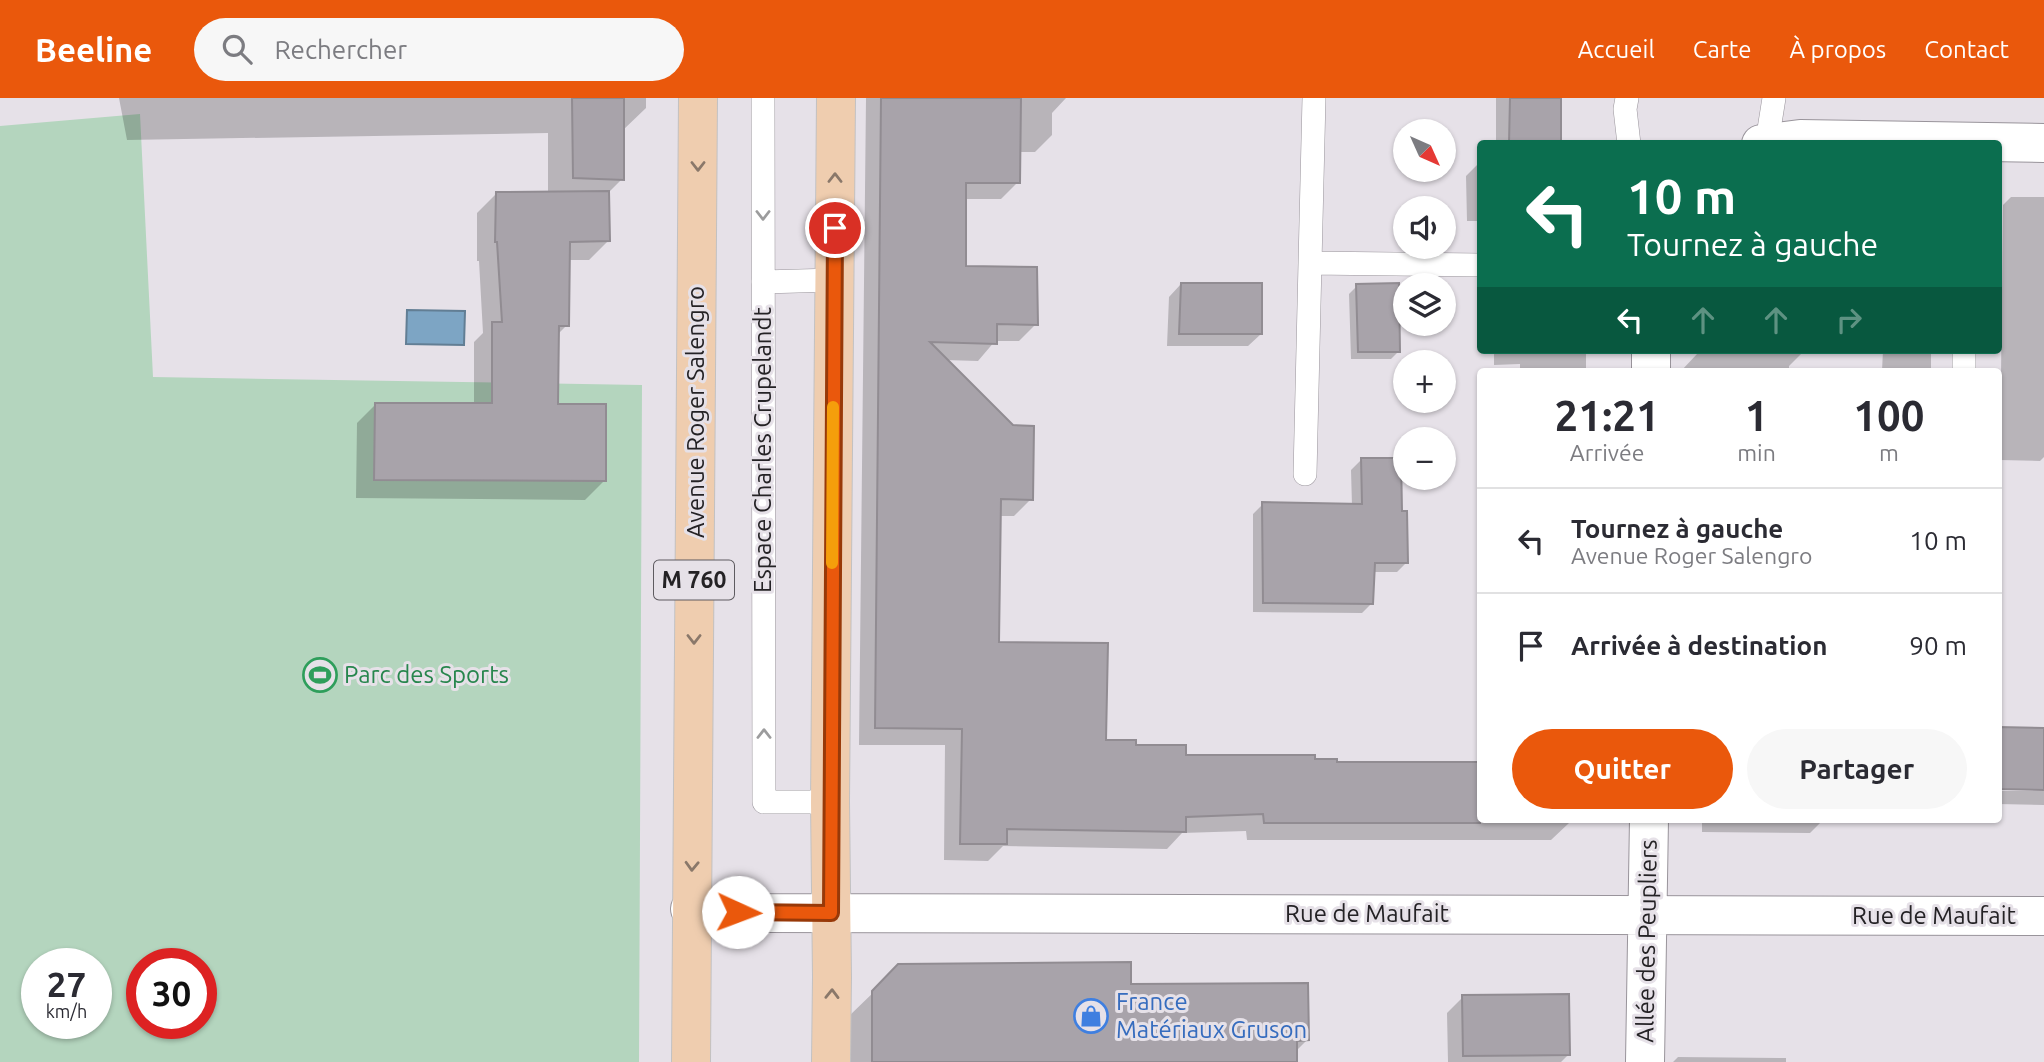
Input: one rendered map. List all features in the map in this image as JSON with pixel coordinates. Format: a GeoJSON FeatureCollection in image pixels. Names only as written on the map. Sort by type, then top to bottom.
{"type":"FeatureCollection","features":[{"type":"Feature","properties":{"kind":"main road","name":"Avenue Roger Salengro"},"geometry":{"type":"LineString","coordinates":[[691,1062],[690,909],[698,98]]}},
{"type":"Feature","properties":{"kind":"main road"},"geometry":{"type":"LineString","coordinates":[[831,1062],[830,802],[836,98]]}},
{"type":"Feature","properties":{"kind":"street"},"geometry":{"type":"LineString","coordinates":[[1791,140],[1843,140]]}},
{"type":"Feature","properties":{"kind":"street"},"geometry":{"type":"LineString","coordinates":[[2002,143],[2044,143]]}},
{"type":"Feature","properties":{"kind":"street","name":"Allée des Peupliers"},"geometry":{"type":"LineString","coordinates":[[1645,1062],[1649,823]]}},
{"type":"Feature","properties":{"kind":"street","name":"Rue de Maufait"},"geometry":{"type":"LineString","coordinates":[[690,909],[763,913],[2044,916]]}},
{"type":"Feature","properties":{"kind":"lane","name":"Espace Charles Crupelandt"},"geometry":{"type":"LineString","coordinates":[[763,98],[764,802],[830,802]]}},
{"type":"Feature","properties":{"kind":"lane"},"geometry":{"type":"LineString","coordinates":[[1305,474],[1314,98]]}},
{"type":"Feature","properties":{"kind":"lane"},"geometry":{"type":"LineString","coordinates":[[1626,98],[1629,140]]}},
{"type":"Feature","properties":{"kind":"lane"},"geometry":{"type":"LineString","coordinates":[[1765,140],[1774,98]]}},
{"type":"Feature","properties":{"kind":"lane"},"geometry":{"type":"LineString","coordinates":[[1310,263],[1477,265]]}},
{"type":"Feature","properties":{"kind":"lane"},"geometry":{"type":"LineString","coordinates":[[763,282],[834,279]]}},
{"type":"Feature","properties":{"kind":"green space","name":"Parc des Sports"},"geometry":{"type":"Polygon","coordinates":[[[140,114],[153,377],[642,385],[639,1062],[0,1062],[0,126],[140,114]]]}},
{"type":"Feature","properties":{"kind":"water"},"geometry":{"type":"Polygon","coordinates":[[[407,310],[465,311],[464,345],[406,344],[407,310]]]}},
{"type":"Feature","properties":{"kind":"building"},"geometry":{"type":"Polygon","coordinates":[[[572,98],[624,98],[624,180],[573,178],[572,98]]]}},
{"type":"Feature","properties":{"kind":"building"},"geometry":{"type":"Polygon","coordinates":[[[881,98],[1021,98],[1020,183],[966,183],[966,266],[1037,267],[1038,325],[997,324],[997,344],[930,342],[1013,425],[1034,426],[1033,500],[1001,499],[999,642],[1108,643],[1106,740],[1136,740],[1136,745],[1186,745],[1186,755],[1315,755],[1315,759],[1337,759],[1337,762],[1477,762],[1477,823],[1264,823],[1263,814],[1186,817],[1186,832],[1007,829],[1007,844],[960,844],[962,729],[875,728],[881,98]]]}},
{"type":"Feature","properties":{"kind":"building"},"geometry":{"type":"Polygon","coordinates":[[[1510,98],[1561,98],[1561,140],[1509,140],[1510,98]]]}},
{"type":"Feature","properties":{"kind":"building"},"geometry":{"type":"Polygon","coordinates":[[[609,191],[610,241],[570,242],[569,326],[559,326],[558,404],[606,404],[606,481],[374,480],[375,403],[492,403],[492,322],[502,322],[495,242],[496,192],[609,191]]]}},
{"type":"Feature","properties":{"kind":"building"},"geometry":{"type":"Polygon","coordinates":[[[1181,283],[1262,283],[1262,334],[1179,334],[1181,283]]]}},
{"type":"Feature","properties":{"kind":"building"},"geometry":{"type":"Polygon","coordinates":[[[1393,283],[1393,336],[1400,336],[1400,350],[1358,352],[1356,284],[1393,283]]]}},
{"type":"Feature","properties":{"kind":"building"},"geometry":{"type":"Polygon","coordinates":[[[1361,458],[1393,458],[1393,490],[1402,490],[1402,511],[1407,511],[1408,563],[1375,563],[1373,604],[1263,603],[1262,502],[1362,504],[1361,458]]]}},
{"type":"Feature","properties":{"kind":"building"},"geometry":{"type":"Polygon","coordinates":[[[2002,727],[2044,728],[2044,790],[2002,789],[2002,727]]]}},
{"type":"Feature","properties":{"kind":"building","name":"France Matériaux Gruson"},"geometry":{"type":"Polygon","coordinates":[[[1131,962],[1131,984],[1308,983],[1309,1040],[1297,1041],[1297,1062],[872,1062],[872,991],[898,964],[1131,962]]]}},
{"type":"Feature","properties":{"kind":"building"},"geometry":{"type":"Polygon","coordinates":[[[1569,994],[1570,1055],[1463,1056],[1462,995],[1569,994]]]}},
{"type":"Feature","properties":{"kind":"slow traffic"},"geometry":{"type":"LineString","coordinates":[[832,563],[833,407]]}},
{"type":"Feature","properties":{"kind":"place","name":"Parc des Sports"},"geometry":{"type":"Point","coordinates":[320,675]}},
{"type":"Feature","properties":{"kind":"place","name":"France Matériaux Gruson"},"geometry":{"type":"Point","coordinates":[1091,1016]}},
{"type":"Feature","properties":{"kind":"route"},"geometry":{"type":"LineString","coordinates":[[738,912],[831,913],[835,228]]}}]}
